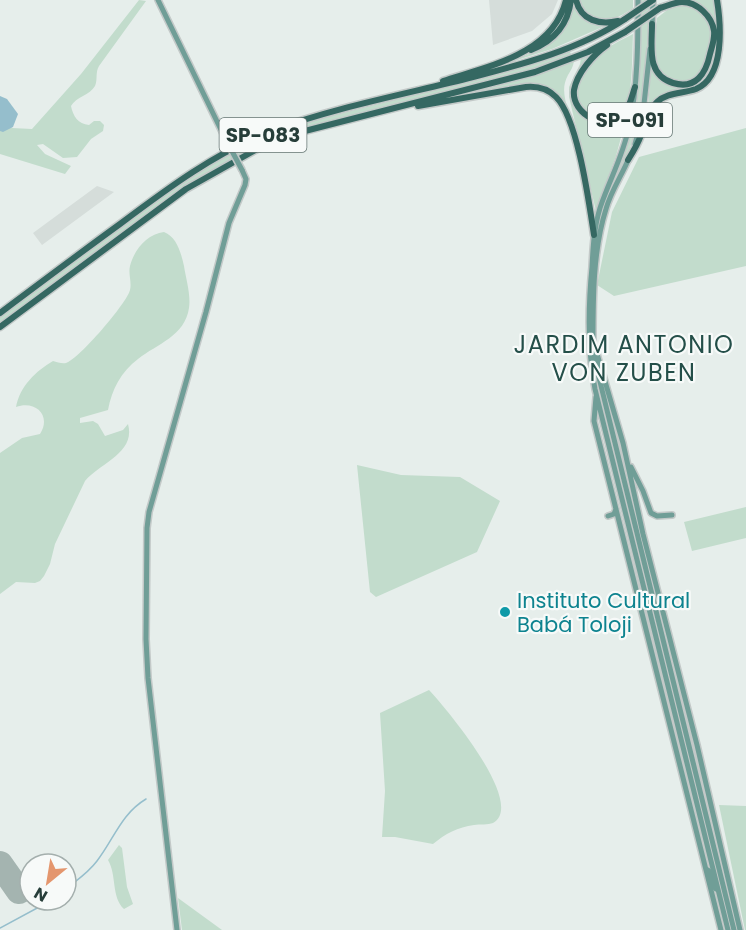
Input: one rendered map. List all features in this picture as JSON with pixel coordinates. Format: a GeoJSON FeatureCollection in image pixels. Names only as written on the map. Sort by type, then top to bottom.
{"type":"FeatureCollection","features":[{"type":"Feature","properties":{"kind":"highway"},"geometry":{"type":"LineString","coordinates":[[503,61],[532,46],[548,34],[560,18],[566,0]]}},
{"type":"Feature","properties":{"kind":"highway"},"geometry":{"type":"LineString","coordinates":[[369,103],[537,48],[556,35],[568,17],[571,0]]}},
{"type":"Feature","properties":{"kind":"highway"},"geometry":{"type":"LineString","coordinates":[[576,0],[580,11],[592,21],[607,23],[625,19]]}},
{"type":"Feature","properties":{"kind":"highway","name":"SP-083"},"geometry":{"type":"LineString","coordinates":[[0,313],[161,193],[220,156],[260,136],[369,103],[526,64],[590,37],[655,3],[671,0]]}},
{"type":"Feature","properties":{"kind":"highway"},"geometry":{"type":"LineString","coordinates":[[628,160],[637,145],[649,112],[656,102],[669,95],[697,88],[709,79],[715,66],[721,33],[717,0]]}},
{"type":"Feature","properties":{"kind":"highway"},"geometry":{"type":"LineString","coordinates":[[652,24],[652,65],[658,74],[667,81],[681,85],[692,83],[702,76],[707,67],[714,39],[713,27],[709,18],[699,8],[688,3],[655,3]]}},
{"type":"Feature","properties":{"kind":"highway","name":"SP-083"},"geometry":{"type":"LineString","coordinates":[[0,327],[166,203],[240,157],[280,139],[528,74],[566,61],[623,33],[655,3]]}},
{"type":"Feature","properties":{"kind":"highway"},"geometry":{"type":"LineString","coordinates":[[623,33],[590,60],[577,81],[575,98],[579,109],[587,116],[596,121],[608,121],[624,114],[635,87]]}},
{"type":"Feature","properties":{"kind":"highway"},"geometry":{"type":"LineString","coordinates":[[373,113],[526,87],[539,87],[551,92],[563,107],[575,140],[594,236]]}},
{"type":"Feature","properties":{"kind":"main road"},"geometry":{"type":"LineString","coordinates":[[158,0],[246,179],[229,223],[209,302],[149,512],[147,528],[148,678],[177,930]]}},
{"type":"Feature","properties":{"kind":"main road","name":"SP-091"},"geometry":{"type":"LineString","coordinates":[[594,236],[600,208],[615,173],[627,135],[635,87],[638,0]]}},
{"type":"Feature","properties":{"kind":"main road","name":"SP-091"},"geometry":{"type":"LineString","coordinates":[[628,160],[643,113],[655,3]]}},
{"type":"Feature","properties":{"kind":"main road"},"geometry":{"type":"LineString","coordinates":[[628,160],[609,200],[601,226],[594,282],[593,353],[734,930]]}},
{"type":"Feature","properties":{"kind":"main road"},"geometry":{"type":"LineString","coordinates":[[594,236],[588,301],[591,370],[728,930]]}},
{"type":"Feature","properties":{"kind":"main road"},"geometry":{"type":"LineString","coordinates":[[593,339],[629,464],[643,491],[649,510],[657,516],[672,515]]}},
{"type":"Feature","properties":{"kind":"main road"},"geometry":{"type":"LineString","coordinates":[[596,389],[594,421],[721,930]]}},
{"type":"Feature","properties":{"kind":"main road"},"geometry":{"type":"LineString","coordinates":[[623,443],[623,466],[631,507]]}},
{"type":"Feature","properties":{"kind":"main road"},"geometry":{"type":"LineString","coordinates":[[623,443],[698,746],[740,930]]}},
{"type":"Feature","properties":{"kind":"main road"},"geometry":{"type":"LineString","coordinates":[[608,516],[614,514],[616,509]]}},
{"type":"Feature","properties":{"kind":"main road"},"geometry":{"type":"LineString","coordinates":[[701,855],[724,911]]}},
{"type":"Feature","properties":{"kind":"shaded area"},"geometry":{"type":"Polygon","coordinates":[[[489,0],[558,0],[552,14],[532,31],[493,45],[489,0]]]}},
{"type":"Feature","properties":{"kind":"shaded area"},"geometry":{"type":"Polygon","coordinates":[[[97,186],[114,192],[42,245],[33,233],[97,186]]]}},
{"type":"Feature","properties":{"kind":"green space"},"geometry":{"type":"Polygon","coordinates":[[[139,0],[146,1],[99,66],[95,86],[71,106],[79,121],[89,125],[94,121],[100,121],[104,125],[103,131],[91,139],[77,157],[63,158],[43,144],[37,145],[45,154],[71,166],[65,174],[0,154],[0,124],[12,128],[32,129],[81,74],[139,0]]]}},
{"type":"Feature","properties":{"kind":"green space"},"geometry":{"type":"Polygon","coordinates":[[[574,0],[578,10],[607,25],[552,49],[492,68],[533,52],[555,38],[564,28],[574,0]]]}},
{"type":"Feature","properties":{"kind":"green space"},"geometry":{"type":"Polygon","coordinates":[[[579,0],[633,0],[633,8],[618,17],[595,19],[583,9],[579,0]]]}},
{"type":"Feature","properties":{"kind":"green space"},"geometry":{"type":"Polygon","coordinates":[[[641,0],[650,0],[648,42],[638,124],[628,154],[611,190],[627,147],[633,122],[641,0]]]}},
{"type":"Feature","properties":{"kind":"green space"},"geometry":{"type":"Polygon","coordinates":[[[686,0],[715,0],[718,38],[711,73],[700,85],[654,101],[648,107],[651,70],[663,80],[678,83],[701,80],[710,67],[714,51],[712,19],[686,0]]]}},
{"type":"Feature","properties":{"kind":"green space"},"geometry":{"type":"Polygon","coordinates":[[[679,4],[690,6],[704,14],[710,27],[703,72],[692,80],[683,82],[664,76],[653,59],[657,18],[679,4]]]}},
{"type":"Feature","properties":{"kind":"green space"},"geometry":{"type":"Polygon","coordinates":[[[633,34],[628,102],[616,116],[606,119],[595,118],[579,103],[578,90],[582,76],[598,55],[633,34]]]}},
{"type":"Feature","properties":{"kind":"green space"},"geometry":{"type":"Polygon","coordinates":[[[569,50],[571,54],[543,67],[272,140],[217,167],[177,193],[0,324],[0,316],[185,180],[256,140],[319,119],[513,70],[569,50]]]}},
{"type":"Feature","properties":{"kind":"green space"},"geometry":{"type":"Polygon","coordinates":[[[593,53],[574,85],[582,115],[616,122],[624,120],[625,123],[596,211],[569,97],[569,87],[581,58],[593,53]]]}},
{"type":"Feature","properties":{"kind":"green space"},"geometry":{"type":"Polygon","coordinates":[[[574,61],[565,84],[564,93],[568,111],[547,88],[479,93],[477,91],[551,70],[574,61]]]}},
{"type":"Feature","properties":{"kind":"green space"},"geometry":{"type":"Polygon","coordinates":[[[746,128],[746,266],[614,296],[597,285],[612,212],[639,157],[746,128]]]}},
{"type":"Feature","properties":{"kind":"green space"},"geometry":{"type":"Polygon","coordinates":[[[164,232],[175,242],[183,261],[189,298],[186,318],[176,332],[138,359],[122,375],[112,395],[108,410],[80,418],[80,423],[93,421],[98,424],[105,436],[123,430],[128,424],[127,443],[115,457],[85,481],[55,544],[50,564],[40,581],[16,582],[0,594],[0,453],[22,438],[40,434],[44,421],[43,415],[35,407],[23,405],[16,407],[21,392],[41,369],[53,361],[66,363],[81,352],[102,330],[127,297],[131,284],[130,266],[138,249],[147,239],[164,232]]]}},
{"type":"Feature","properties":{"kind":"green space"},"geometry":{"type":"Polygon","coordinates":[[[357,465],[401,475],[460,477],[500,501],[477,552],[376,597],[370,592],[357,465]]]}},
{"type":"Feature","properties":{"kind":"green space"},"geometry":{"type":"Polygon","coordinates":[[[746,507],[746,538],[692,551],[684,522],[746,507]]]}},
{"type":"Feature","properties":{"kind":"green space"},"geometry":{"type":"Polygon","coordinates":[[[429,690],[451,715],[480,756],[500,797],[501,813],[493,823],[457,829],[433,844],[382,837],[385,791],[380,713],[429,690]]]}},
{"type":"Feature","properties":{"kind":"green space"},"geometry":{"type":"Polygon","coordinates":[[[719,805],[746,806],[746,930],[745,930],[719,805]]]}},
{"type":"Feature","properties":{"kind":"green space"},"geometry":{"type":"Polygon","coordinates":[[[119,845],[122,848],[127,887],[133,904],[124,909],[117,898],[108,860],[119,845]]]}},
{"type":"Feature","properties":{"kind":"green space"},"geometry":{"type":"Polygon","coordinates":[[[178,898],[222,930],[182,930],[178,898]]]}},
{"type":"Feature","properties":{"kind":"water"},"geometry":{"type":"Polygon","coordinates":[[[0,96],[7,99],[18,114],[13,127],[3,132],[0,131],[0,96]]]}},
{"type":"Feature","properties":{"kind":"waterway"},"geometry":{"type":"LineString","coordinates":[[78,879],[94,865],[124,819],[146,799]]}},
{"type":"Feature","properties":{"kind":"waterway"},"geometry":{"type":"LineString","coordinates":[[0,928],[30,912]]}},
{"type":"Feature","properties":{"kind":"runway"},"geometry":{"type":"LineString","coordinates":[[0,864],[18,890]]}},
{"type":"Feature","properties":{"kind":"place","name":"Instituto Cultural Babá Toloji"},"geometry":{"type":"Point","coordinates":[505,612]}},
{"type":"Feature","properties":{"kind":"district","name":"JARDIM ANTONIO VON ZUBEN"},"geometry":{"type":"Point","coordinates":[624,358]}}]}
